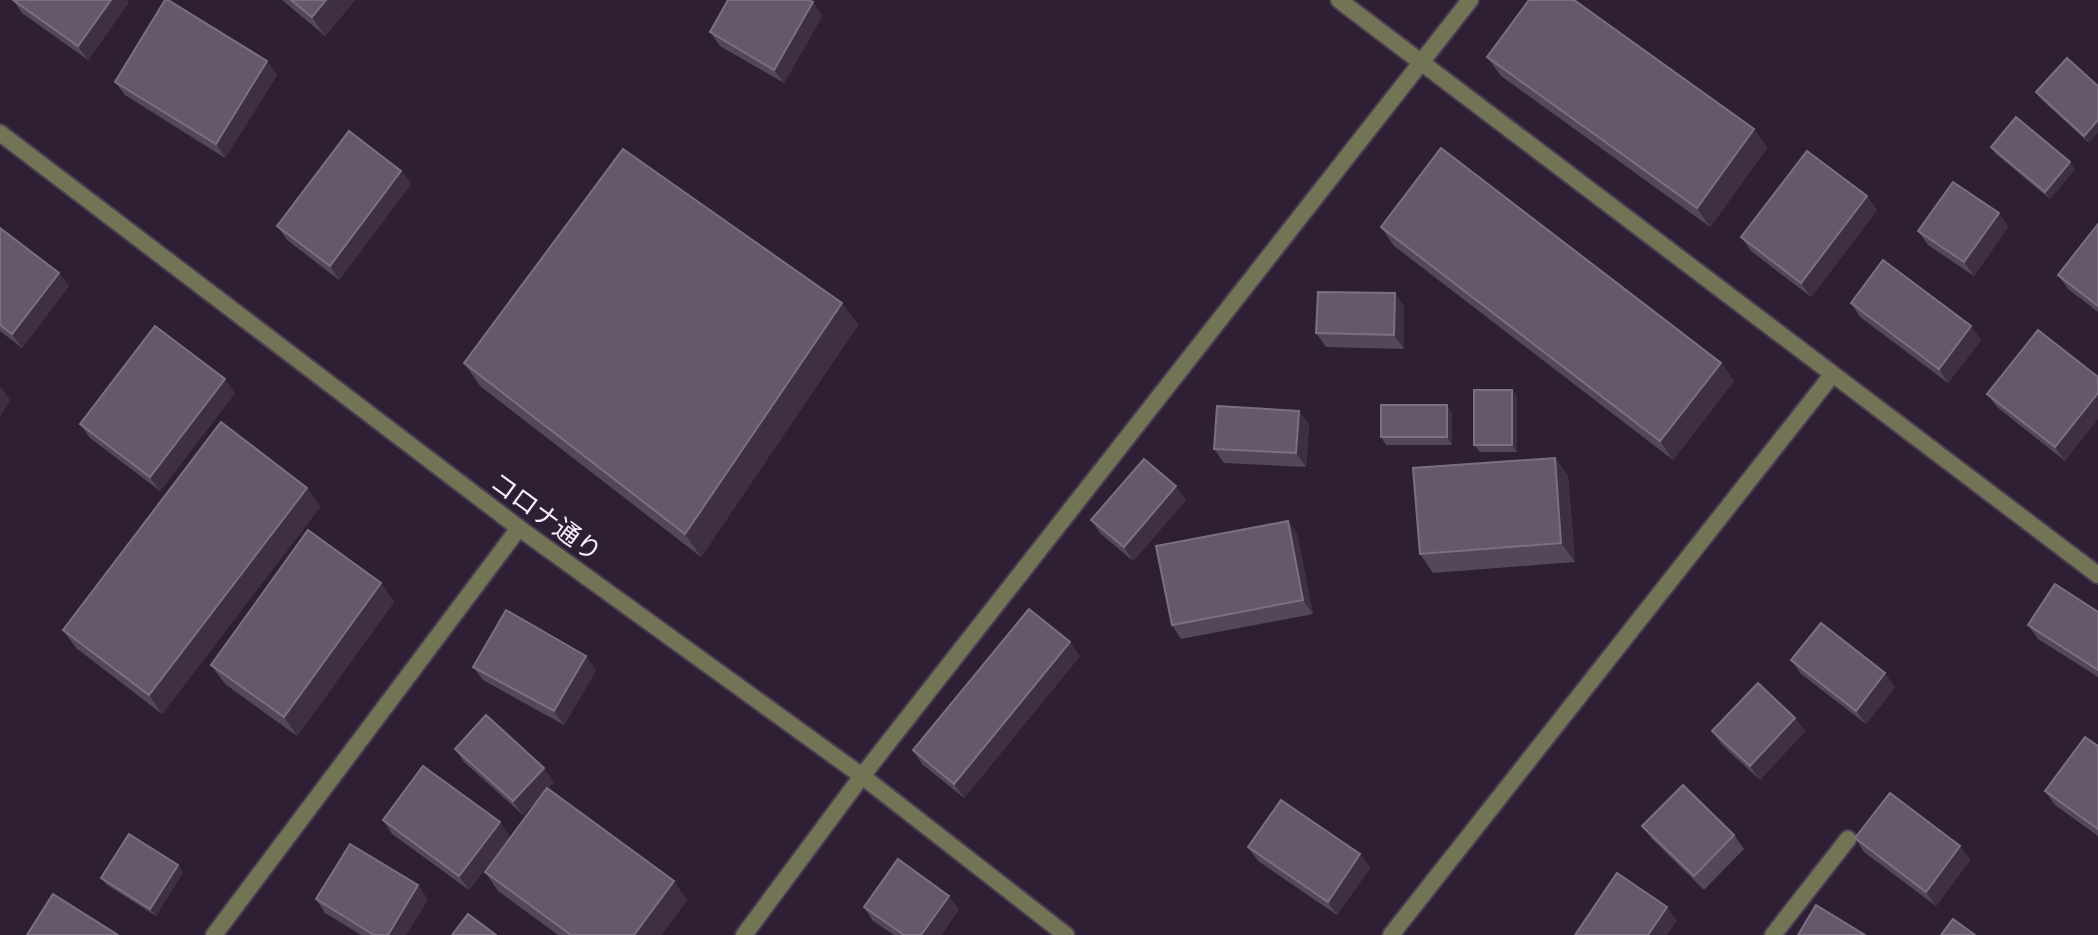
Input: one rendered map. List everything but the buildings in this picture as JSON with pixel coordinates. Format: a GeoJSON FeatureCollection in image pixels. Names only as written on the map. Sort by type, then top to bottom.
{"type":"FeatureCollection","features":[{"type":"Feature","properties":{"kind":"street"},"geometry":{"type":"LineString","coordinates":[[1339,0],[2098,575]]}},
{"type":"Feature","properties":{"kind":"street"},"geometry":{"type":"LineString","coordinates":[[744,935],[862,776],[1470,0]]}},
{"type":"Feature","properties":{"kind":"street","name":"コロナ通り"},"geometry":{"type":"LineString","coordinates":[[0,133],[519,528],[862,776],[1066,935]]}},
{"type":"Feature","properties":{"kind":"street"},"geometry":{"type":"LineString","coordinates":[[1391,935],[1832,375]]}},
{"type":"Feature","properties":{"kind":"street"},"geometry":{"type":"LineString","coordinates":[[214,935],[519,528]]}},
{"type":"Feature","properties":{"kind":"street"},"geometry":{"type":"LineString","coordinates":[[1773,935],[1848,839]]}}]}
